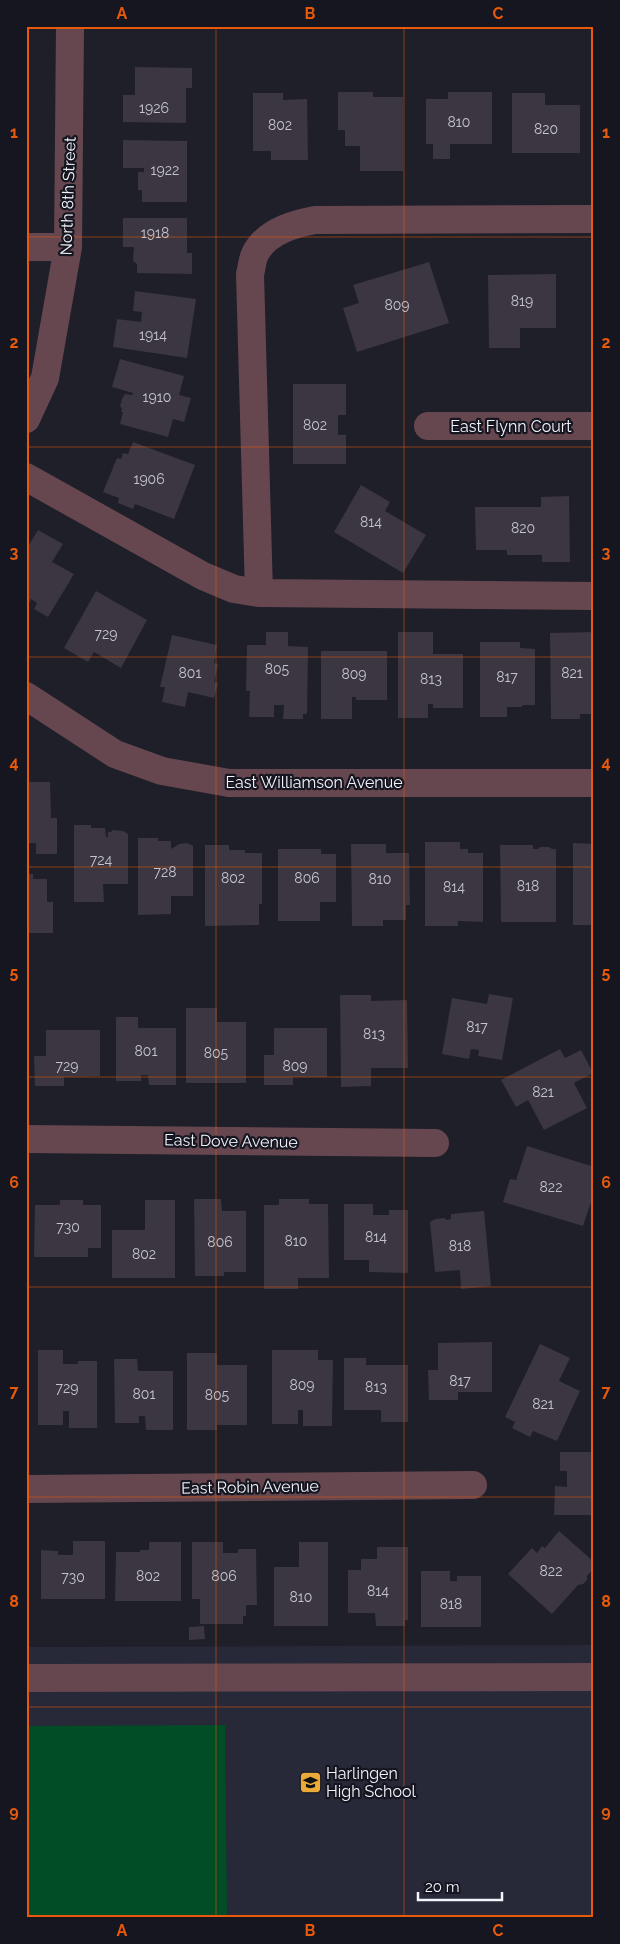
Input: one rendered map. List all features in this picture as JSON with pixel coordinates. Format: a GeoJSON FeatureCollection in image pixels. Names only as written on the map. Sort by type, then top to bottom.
{"type":"FeatureCollection","features":[{"type":"Feature","properties":{"kind":"street","name":"North 8th Street"},"geometry":{"type":"LineString","coordinates":[[26,419],[45,378],[68,247],[70,26]]}},
{"type":"Feature","properties":{"kind":"street"},"geometry":{"type":"LineString","coordinates":[[259,593],[250,274],[254,255],[264,242],[282,228],[300,222],[315,220],[594,220]]}},
{"type":"Feature","properties":{"kind":"street"},"geometry":{"type":"LineString","coordinates":[[26,247],[68,247]]}},
{"type":"Feature","properties":{"kind":"street","name":"East Flynn Court"},"geometry":{"type":"LineString","coordinates":[[428,426],[594,426]]}},
{"type":"Feature","properties":{"kind":"street"},"geometry":{"type":"LineString","coordinates":[[26,477],[203,576],[234,589],[259,593],[594,596]]}},
{"type":"Feature","properties":{"kind":"street","name":"East Williamson Avenue"},"geometry":{"type":"LineString","coordinates":[[26,696],[115,754],[162,772],[229,784],[594,783]]}},
{"type":"Feature","properties":{"kind":"street","name":"East Dove Avenue"},"geometry":{"type":"LineString","coordinates":[[26,1139],[435,1143]]}},
{"type":"Feature","properties":{"kind":"street","name":"East Robin Avenue"},"geometry":{"type":"LineString","coordinates":[[26,1489],[473,1485]]}},
{"type":"Feature","properties":{"kind":"street"},"geometry":{"type":"LineString","coordinates":[[26,1678],[594,1678]]}},
{"type":"Feature","properties":{"kind":"shaded area","name":"Harlingen High School"},"geometry":{"type":"Polygon","coordinates":[[[594,1645],[594,1918],[26,1918],[26,1647],[594,1645]]]}},
{"type":"Feature","properties":{"kind":"green space"},"geometry":{"type":"Polygon","coordinates":[[[225,1725],[227,1918],[26,1918],[26,1726],[225,1725]]]}},
{"type":"Feature","properties":{"kind":"building"},"geometry":{"type":"Polygon","coordinates":[[[135,67],[192,68],[192,88],[186,88],[186,123],[123,122],[123,95],[135,95],[135,67]]]}},
{"type":"Feature","properties":{"kind":"building"},"geometry":{"type":"Polygon","coordinates":[[[338,92],[373,92],[373,97],[403,97],[403,171],[360,171],[360,146],[345,146],[345,130],[338,130],[338,92]]]}},
{"type":"Feature","properties":{"kind":"building"},"geometry":{"type":"Polygon","coordinates":[[[448,92],[492,92],[492,144],[450,144],[450,159],[433,159],[433,144],[426,144],[426,99],[448,99],[448,92]]]}},
{"type":"Feature","properties":{"kind":"building"},"geometry":{"type":"Polygon","coordinates":[[[253,93],[283,93],[283,100],[307,99],[308,160],[271,160],[271,151],[253,151],[253,93]]]}},
{"type":"Feature","properties":{"kind":"building"},"geometry":{"type":"Polygon","coordinates":[[[512,93],[545,93],[545,105],[580,105],[580,153],[512,153],[512,93]]]}},
{"type":"Feature","properties":{"kind":"building"},"geometry":{"type":"Polygon","coordinates":[[[123,140],[187,141],[187,202],[142,202],[142,190],[138,190],[138,172],[144,172],[144,168],[123,168],[123,140]]]}},
{"type":"Feature","properties":{"kind":"building"},"geometry":{"type":"Polygon","coordinates":[[[123,218],[187,218],[187,253],[192,253],[192,274],[137,273],[137,264],[133,261],[134,247],[123,247],[123,218]]]}},
{"type":"Feature","properties":{"kind":"building"},"geometry":{"type":"Polygon","coordinates":[[[429,262],[449,323],[357,352],[343,308],[359,303],[353,285],[429,262]]]}},
{"type":"Feature","properties":{"kind":"building"},"geometry":{"type":"Polygon","coordinates":[[[556,274],[556,328],[520,328],[520,348],[489,348],[488,275],[556,274]]]}},
{"type":"Feature","properties":{"kind":"building"},"geometry":{"type":"Polygon","coordinates":[[[135,291],[196,299],[187,358],[113,347],[117,319],[141,322],[142,312],[133,311],[135,291]]]}},
{"type":"Feature","properties":{"kind":"building"},"geometry":{"type":"Polygon","coordinates":[[[120,359],[184,376],[179,395],[191,398],[184,422],[173,419],[168,437],[120,424],[123,412],[121,412],[120,406],[122,399],[125,394],[132,395],[133,393],[112,387],[120,359]]]}},
{"type":"Feature","properties":{"kind":"building"},"geometry":{"type":"Polygon","coordinates":[[[293,384],[346,384],[346,415],[338,415],[338,435],[346,435],[346,464],[293,464],[293,384]]]}},
{"type":"Feature","properties":{"kind":"building"},"geometry":{"type":"Polygon","coordinates":[[[133,442],[195,465],[174,519],[135,504],[133,509],[118,503],[119,498],[103,492],[117,458],[121,459],[123,453],[128,454],[133,442]]]}},
{"type":"Feature","properties":{"kind":"building"},"geometry":{"type":"Polygon","coordinates":[[[361,485],[390,502],[385,511],[426,535],[403,573],[334,532],[361,485]]]}},
{"type":"Feature","properties":{"kind":"building"},"geometry":{"type":"Polygon","coordinates":[[[569,496],[570,562],[542,562],[542,555],[507,555],[507,550],[476,550],[475,507],[541,507],[541,497],[569,496]]]}},
{"type":"Feature","properties":{"kind":"building"},"geometry":{"type":"Polygon","coordinates":[[[38,530],[63,544],[52,562],[74,574],[48,617],[34,609],[37,603],[31,599],[26,608],[26,550],[38,530]]]}},
{"type":"Feature","properties":{"kind":"building"},"geometry":{"type":"Polygon","coordinates":[[[96,591],[147,620],[121,668],[94,652],[88,662],[64,648],[96,591]]]}},
{"type":"Feature","properties":{"kind":"building"},"geometry":{"type":"Polygon","coordinates":[[[266,632],[288,632],[288,646],[308,647],[307,714],[303,714],[303,719],[283,719],[284,705],[274,705],[274,717],[249,717],[250,691],[246,691],[247,645],[266,645],[266,632]]]}},
{"type":"Feature","properties":{"kind":"building"},"geometry":{"type":"Polygon","coordinates":[[[398,632],[433,632],[433,654],[463,654],[463,708],[433,708],[433,704],[428,704],[428,718],[398,718],[398,632]]]}},
{"type":"Feature","properties":{"kind":"building"},"geometry":{"type":"Polygon","coordinates":[[[594,632],[594,714],[580,714],[580,719],[551,719],[550,633],[594,632]]]}},
{"type":"Feature","properties":{"kind":"building"},"geometry":{"type":"Polygon","coordinates":[[[172,635],[217,645],[214,663],[218,664],[214,682],[218,683],[214,698],[188,692],[185,707],[162,702],[165,687],[160,687],[172,635]]]}},
{"type":"Feature","properties":{"kind":"building"},"geometry":{"type":"Polygon","coordinates":[[[480,642],[520,642],[520,648],[535,649],[535,705],[507,707],[507,717],[480,717],[480,642]]]}},
{"type":"Feature","properties":{"kind":"building"},"geometry":{"type":"Polygon","coordinates":[[[321,651],[387,651],[387,700],[356,700],[356,697],[352,697],[352,719],[321,719],[321,651]]]}},
{"type":"Feature","properties":{"kind":"building"},"geometry":{"type":"Polygon","coordinates":[[[26,782],[50,782],[51,818],[57,818],[57,854],[36,854],[36,843],[26,843],[26,782]]]}},
{"type":"Feature","properties":{"kind":"building"},"geometry":{"type":"Polygon","coordinates":[[[74,825],[91,825],[91,828],[105,828],[106,837],[108,837],[108,832],[113,830],[123,831],[128,834],[128,884],[103,884],[104,902],[74,902],[74,825]]]}},
{"type":"Feature","properties":{"kind":"building"},"geometry":{"type":"Polygon","coordinates":[[[138,838],[158,838],[158,841],[171,841],[171,849],[179,844],[187,843],[193,846],[193,896],[171,896],[171,914],[138,915],[138,838]]]}},
{"type":"Feature","properties":{"kind":"building"},"geometry":{"type":"Polygon","coordinates":[[[425,842],[460,842],[460,849],[468,849],[468,853],[483,853],[483,922],[458,921],[458,926],[425,926],[425,842]]]}},
{"type":"Feature","properties":{"kind":"building"},"geometry":{"type":"Polygon","coordinates":[[[573,843],[594,844],[594,925],[573,925],[573,843]]]}},
{"type":"Feature","properties":{"kind":"building"},"geometry":{"type":"Polygon","coordinates":[[[351,844],[386,844],[386,853],[409,853],[410,905],[406,905],[406,920],[383,920],[383,926],[352,926],[351,844]]]}},
{"type":"Feature","properties":{"kind":"building"},"geometry":{"type":"Polygon","coordinates":[[[205,845],[229,845],[229,850],[245,850],[245,853],[262,853],[262,904],[259,904],[259,925],[205,926],[205,845]]]}},
{"type":"Feature","properties":{"kind":"building"},"geometry":{"type":"Polygon","coordinates":[[[500,845],[533,845],[533,849],[549,847],[556,849],[556,922],[501,922],[500,845]]]}},
{"type":"Feature","properties":{"kind":"building"},"geometry":{"type":"Polygon","coordinates":[[[278,849],[321,849],[321,854],[336,854],[336,902],[320,902],[320,921],[278,921],[278,849]]]}},
{"type":"Feature","properties":{"kind":"building"},"geometry":{"type":"Polygon","coordinates":[[[26,874],[33,874],[33,879],[47,879],[47,902],[53,902],[53,933],[26,933],[26,874]]]}},
{"type":"Feature","properties":{"kind":"building"},"geometry":{"type":"Polygon","coordinates":[[[489,994],[513,998],[502,1060],[478,1056],[479,1050],[471,1049],[469,1059],[442,1054],[452,998],[487,1004],[489,994]]]}},
{"type":"Feature","properties":{"kind":"building"},"geometry":{"type":"Polygon","coordinates":[[[340,995],[371,995],[371,1001],[407,1000],[408,1068],[371,1068],[371,1086],[341,1087],[340,995]]]}},
{"type":"Feature","properties":{"kind":"building"},"geometry":{"type":"Polygon","coordinates":[[[186,1008],[217,1008],[217,1022],[246,1022],[246,1083],[186,1083],[186,1008]]]}},
{"type":"Feature","properties":{"kind":"building"},"geometry":{"type":"Polygon","coordinates":[[[116,1017],[138,1017],[138,1028],[176,1028],[176,1085],[149,1085],[148,1075],[141,1075],[141,1081],[116,1081],[116,1017]]]}},
{"type":"Feature","properties":{"kind":"building"},"geometry":{"type":"Polygon","coordinates":[[[274,1028],[327,1028],[327,1077],[293,1077],[293,1085],[264,1085],[264,1055],[274,1055],[274,1028]]]}},
{"type":"Feature","properties":{"kind":"building"},"geometry":{"type":"Polygon","coordinates":[[[46,1030],[100,1030],[100,1076],[64,1077],[64,1086],[35,1086],[34,1056],[46,1056],[46,1030]]]}},
{"type":"Feature","properties":{"kind":"building"},"geometry":{"type":"Polygon","coordinates":[[[560,1049],[565,1058],[581,1050],[593,1073],[574,1083],[587,1108],[544,1130],[528,1100],[516,1107],[501,1080],[560,1049]]]}},
{"type":"Feature","properties":{"kind":"building"},"geometry":{"type":"Polygon","coordinates":[[[527,1146],[594,1167],[594,1193],[583,1226],[503,1202],[510,1179],[516,1180],[527,1146]]]}},
{"type":"Feature","properties":{"kind":"building"},"geometry":{"type":"Polygon","coordinates":[[[194,1199],[221,1199],[222,1211],[246,1211],[246,1272],[224,1272],[224,1276],[195,1276],[194,1199]]]}},
{"type":"Feature","properties":{"kind":"building"},"geometry":{"type":"Polygon","coordinates":[[[279,1199],[309,1199],[309,1204],[328,1204],[329,1278],[298,1278],[298,1289],[264,1289],[264,1205],[279,1205],[279,1199]]]}},
{"type":"Feature","properties":{"kind":"building"},"geometry":{"type":"Polygon","coordinates":[[[60,1200],[83,1200],[83,1205],[101,1205],[101,1248],[88,1248],[88,1257],[34,1257],[35,1205],[60,1205],[60,1200]]]}},
{"type":"Feature","properties":{"kind":"building"},"geometry":{"type":"Polygon","coordinates":[[[145,1200],[175,1200],[175,1278],[112,1278],[112,1230],[145,1230],[145,1200]]]}},
{"type":"Feature","properties":{"kind":"building"},"geometry":{"type":"Polygon","coordinates":[[[344,1204],[373,1204],[373,1215],[389,1215],[389,1210],[408,1210],[408,1273],[369,1272],[369,1260],[344,1260],[344,1204]]]}},
{"type":"Feature","properties":{"kind":"building"},"geometry":{"type":"Polygon","coordinates":[[[484,1211],[491,1286],[461,1289],[460,1270],[435,1272],[430,1222],[435,1219],[451,1219],[451,1214],[484,1211]]]}},
{"type":"Feature","properties":{"kind":"building"},"geometry":{"type":"Polygon","coordinates":[[[492,1342],[492,1392],[458,1392],[458,1400],[429,1400],[428,1370],[438,1370],[438,1343],[492,1342]]]}},
{"type":"Feature","properties":{"kind":"building"},"geometry":{"type":"Polygon","coordinates":[[[540,1344],[570,1358],[559,1381],[580,1391],[557,1441],[533,1431],[530,1437],[512,1428],[515,1422],[505,1417],[540,1344]]]}},
{"type":"Feature","properties":{"kind":"building"},"geometry":{"type":"Polygon","coordinates":[[[38,1350],[63,1350],[63,1364],[78,1364],[78,1361],[97,1361],[97,1428],[69,1428],[69,1411],[63,1411],[63,1425],[38,1425],[38,1350]]]}},
{"type":"Feature","properties":{"kind":"building"},"geometry":{"type":"Polygon","coordinates":[[[272,1350],[318,1350],[318,1360],[333,1360],[332,1426],[303,1426],[303,1410],[298,1410],[298,1424],[272,1424],[272,1350]]]}},
{"type":"Feature","properties":{"kind":"building"},"geometry":{"type":"Polygon","coordinates":[[[187,1353],[217,1353],[217,1365],[247,1365],[247,1425],[217,1425],[217,1430],[187,1430],[187,1353]]]}},
{"type":"Feature","properties":{"kind":"building"},"geometry":{"type":"Polygon","coordinates":[[[344,1358],[366,1358],[366,1365],[408,1365],[408,1422],[381,1422],[381,1410],[344,1410],[344,1358]]]}},
{"type":"Feature","properties":{"kind":"building"},"geometry":{"type":"Polygon","coordinates":[[[114,1359],[137,1359],[138,1371],[173,1371],[173,1430],[146,1430],[145,1416],[139,1416],[139,1423],[115,1423],[114,1359]]]}},
{"type":"Feature","properties":{"kind":"building"},"geometry":{"type":"Polygon","coordinates":[[[560,1452],[594,1452],[594,1515],[554,1515],[555,1486],[567,1487],[567,1471],[560,1471],[560,1452]]]}},
{"type":"Feature","properties":{"kind":"building"},"geometry":{"type":"Polygon","coordinates":[[[559,1531],[594,1562],[594,1568],[587,1576],[587,1580],[583,1584],[578,1585],[552,1614],[508,1574],[532,1548],[537,1553],[542,1546],[545,1548],[559,1531]]]}},
{"type":"Feature","properties":{"kind":"building"},"geometry":{"type":"Polygon","coordinates":[[[73,1541],[105,1541],[105,1599],[41,1599],[41,1550],[58,1551],[58,1555],[73,1555],[73,1541]]]}},
{"type":"Feature","properties":{"kind":"building"},"geometry":{"type":"Polygon","coordinates":[[[149,1542],[181,1542],[181,1601],[115,1601],[116,1552],[149,1550],[149,1542]]]}},
{"type":"Feature","properties":{"kind":"building"},"geometry":{"type":"Polygon","coordinates":[[[192,1542],[223,1542],[223,1553],[238,1553],[238,1549],[256,1549],[257,1605],[246,1605],[246,1616],[243,1616],[243,1624],[200,1624],[200,1599],[192,1599],[192,1542]]]}},
{"type":"Feature","properties":{"kind":"building"},"geometry":{"type":"Polygon","coordinates":[[[299,1542],[328,1542],[328,1626],[274,1626],[274,1567],[299,1567],[299,1542]]]}},
{"type":"Feature","properties":{"kind":"building"},"geometry":{"type":"Polygon","coordinates":[[[377,1547],[408,1547],[408,1620],[405,1620],[405,1626],[376,1626],[375,1613],[348,1613],[348,1570],[361,1570],[361,1559],[377,1559],[377,1547]]]}},
{"type":"Feature","properties":{"kind":"building"},"geometry":{"type":"Polygon","coordinates":[[[421,1571],[450,1571],[450,1581],[457,1581],[457,1576],[481,1576],[481,1627],[421,1627],[421,1571]]]}},
{"type":"Feature","properties":{"kind":"building"},"geometry":{"type":"Polygon","coordinates":[[[204,1626],[205,1639],[189,1640],[189,1627],[204,1626]]]}},
{"type":"Feature","properties":{"kind":"place","name":"Harlingen High School"},"geometry":{"type":"Point","coordinates":[310,1782]}}]}
